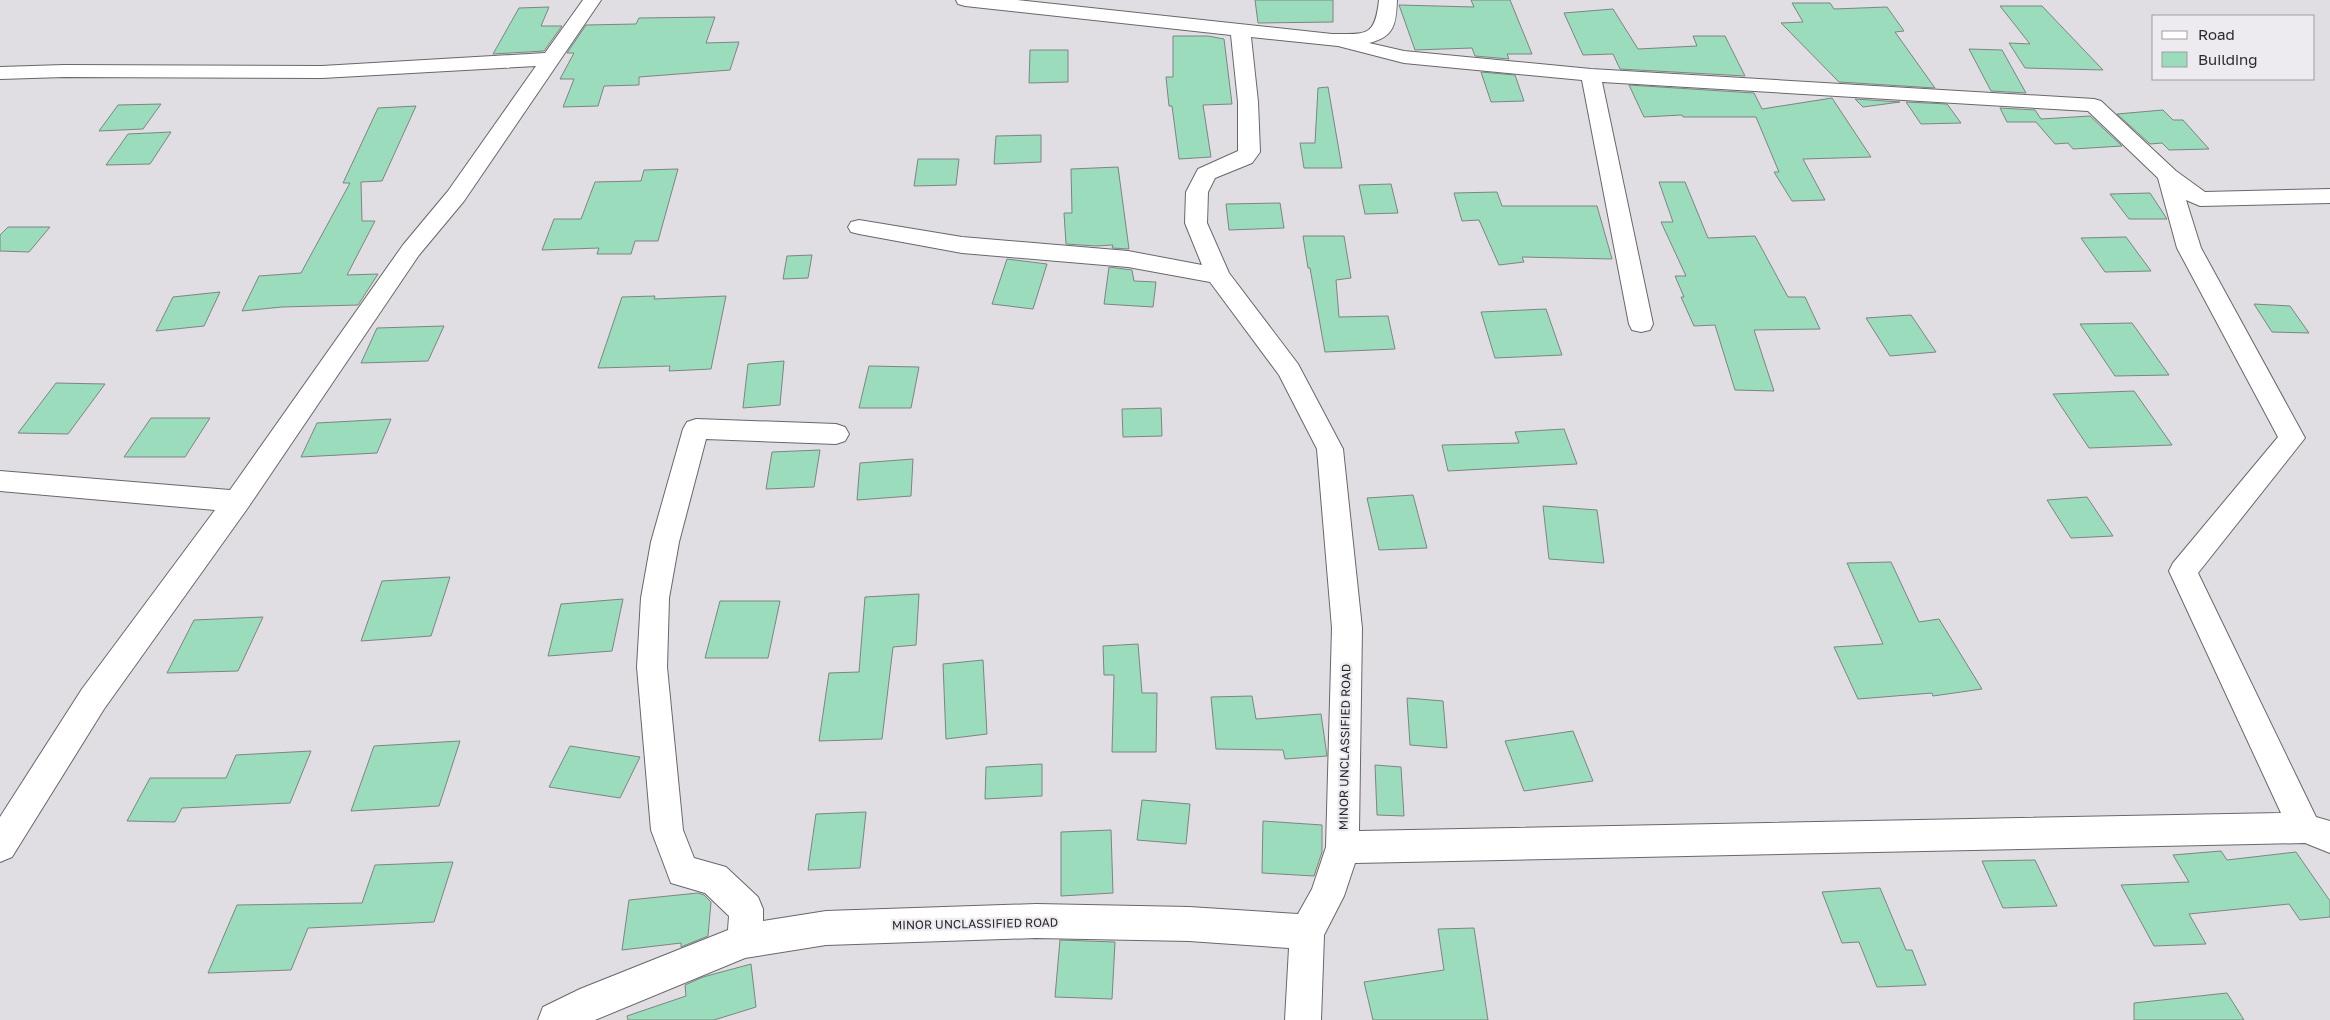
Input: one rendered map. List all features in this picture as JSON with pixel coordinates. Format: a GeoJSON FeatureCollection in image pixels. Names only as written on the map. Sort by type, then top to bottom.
{"type":"FeatureCollection","features":[{"type":"Feature","properties":{"kind":"street"},"geometry":{"type":"LineString","coordinates":[[0,846],[93,698],[237,500],[411,250],[456,196],[592,0]]}},
{"type":"Feature","properties":{"kind":"street"},"geometry":{"type":"LineString","coordinates":[[965,0],[1334,41],[1404,57],[1591,75],[2094,105],[2168,176],[2200,199],[2330,196]]}},
{"type":"Feature","properties":{"kind":"street"},"geometry":{"type":"LineString","coordinates":[[1334,41],[1359,39],[1379,33],[1385,24],[1388,0]]}},
{"type":"Feature","properties":{"kind":"street","name":"MINOR UNCLASSIFIED ROAD"},"geometry":{"type":"LineString","coordinates":[[556,1020],[593,1002],[745,941],[826,928],[1036,921],[1189,924],[1307,932],[1327,896],[1343,847],[1347,628],[1330,449],[1289,370],[1218,276],[1196,223],[1197,192],[1206,174],[1244,158],[1249,152],[1248,102],[1240,30]]}},
{"type":"Feature","properties":{"kind":"street"},"geometry":{"type":"LineString","coordinates":[[0,73],[64,71],[322,72],[551,59]]}},
{"type":"Feature","properties":{"kind":"street"},"geometry":{"type":"LineString","coordinates":[[1591,75],[1641,324]]}},
{"type":"Feature","properties":{"kind":"street"},"geometry":{"type":"LineString","coordinates":[[1343,847],[2318,833],[2183,571],[2292,438],[2190,248],[2168,176]]}},
{"type":"Feature","properties":{"kind":"street"},"geometry":{"type":"LineString","coordinates":[[859,227],[962,245],[1128,259],[1218,276]]}},
{"type":"Feature","properties":{"kind":"street"},"geometry":{"type":"LineString","coordinates":[[745,941],[746,909],[714,879],[683,872],[667,830],[652,667],[656,589],[665,542],[696,429],[836,434]]}},
{"type":"Feature","properties":{"kind":"street"},"geometry":{"type":"LineString","coordinates":[[0,481],[237,500]]}},
{"type":"Feature","properties":{"kind":"street"},"geometry":{"type":"LineString","coordinates":[[1303,1020],[1307,932]]}},
{"type":"Feature","properties":{"kind":"building"},"geometry":{"type":"Polygon","coordinates":[[[1255,0],[1333,0],[1333,22],[1258,23],[1255,0]]]}},
{"type":"Feature","properties":{"kind":"building"},"geometry":{"type":"Polygon","coordinates":[[[1471,0],[1510,0],[1532,54],[1507,54],[1509,59],[1475,56],[1472,48],[1415,50],[1399,5],[1474,7],[1471,0]]]}},
{"type":"Feature","properties":{"kind":"building"},"geometry":{"type":"Polygon","coordinates":[[[1792,3],[1830,3],[1834,9],[1887,7],[1904,31],[1895,32],[1935,88],[1839,82],[1781,23],[1803,22],[1792,3]]]}},
{"type":"Feature","properties":{"kind":"building"},"geometry":{"type":"Polygon","coordinates":[[[2000,6],[2042,6],[2103,70],[2025,68],[2009,43],[2030,44],[2000,6]]]}},
{"type":"Feature","properties":{"kind":"building"},"geometry":{"type":"Polygon","coordinates":[[[549,7],[541,26],[562,26],[544,51],[493,54],[519,8],[549,7]]]}},
{"type":"Feature","properties":{"kind":"building"},"geometry":{"type":"Polygon","coordinates":[[[1613,9],[1638,49],[1697,46],[1693,36],[1725,36],[1745,76],[1620,69],[1613,54],[1583,55],[1564,13],[1613,9]]]}},
{"type":"Feature","properties":{"kind":"building"},"geometry":{"type":"Polygon","coordinates":[[[715,17],[706,43],[739,42],[730,70],[639,77],[639,85],[604,86],[598,106],[563,107],[574,79],[560,79],[574,53],[567,53],[586,25],[636,24],[639,18],[715,17]]]}},
{"type":"Feature","properties":{"kind":"building"},"geometry":{"type":"Polygon","coordinates":[[[1173,36],[1208,36],[1224,39],[1232,104],[1203,105],[1211,157],[1179,159],[1172,106],[1169,106],[1166,77],[1173,77],[1173,36]]]}},
{"type":"Feature","properties":{"kind":"building"},"geometry":{"type":"Polygon","coordinates":[[[1969,49],[2002,50],[2026,93],[1991,91],[1969,49]]]}},
{"type":"Feature","properties":{"kind":"building"},"geometry":{"type":"Polygon","coordinates":[[[1030,50],[1068,50],[1068,82],[1029,83],[1030,50]]]}},
{"type":"Feature","properties":{"kind":"building"},"geometry":{"type":"Polygon","coordinates":[[[1481,72],[1515,75],[1524,101],[1491,102],[1481,72]]]}},
{"type":"Feature","properties":{"kind":"building"},"geometry":{"type":"Polygon","coordinates":[[[1629,85],[1754,93],[1762,109],[1832,98],[1871,157],[1803,159],[1825,200],[1792,201],[1774,172],[1779,172],[1756,117],[1683,117],[1682,115],[1644,117],[1629,85]]]}},
{"type":"Feature","properties":{"kind":"building"},"geometry":{"type":"Polygon","coordinates":[[[1328,87],[1342,168],[1304,168],[1300,143],[1315,143],[1318,88],[1328,87]]]}},
{"type":"Feature","properties":{"kind":"building"},"geometry":{"type":"Polygon","coordinates":[[[1855,99],[1900,102],[1863,107],[1855,99]]]}},
{"type":"Feature","properties":{"kind":"building"},"geometry":{"type":"Polygon","coordinates":[[[1906,102],[1947,104],[1961,123],[1921,124],[1906,102]]]}},
{"type":"Feature","properties":{"kind":"building"},"geometry":{"type":"Polygon","coordinates":[[[161,104],[143,129],[99,131],[118,105],[161,104]]]}},
{"type":"Feature","properties":{"kind":"building"},"geometry":{"type":"Polygon","coordinates":[[[416,106],[382,181],[361,182],[362,221],[375,221],[347,275],[378,274],[358,305],[282,307],[242,311],[259,276],[301,273],[350,183],[343,183],[378,108],[416,106]]]}},
{"type":"Feature","properties":{"kind":"building"},"geometry":{"type":"Polygon","coordinates":[[[2000,108],[2035,110],[2041,119],[2090,116],[2122,146],[2073,149],[2068,143],[2055,144],[2036,122],[2007,122],[2000,108]]]}},
{"type":"Feature","properties":{"kind":"building"},"geometry":{"type":"Polygon","coordinates":[[[2163,110],[2173,120],[2183,120],[2209,149],[2169,150],[2162,143],[2150,144],[2117,114],[2163,110]]]}},
{"type":"Feature","properties":{"kind":"building"},"geometry":{"type":"Polygon","coordinates":[[[171,132],[150,164],[106,165],[128,134],[171,132]]]}},
{"type":"Feature","properties":{"kind":"building"},"geometry":{"type":"Polygon","coordinates":[[[1041,135],[1041,162],[994,164],[996,136],[1041,135]]]}},
{"type":"Feature","properties":{"kind":"building"},"geometry":{"type":"Polygon","coordinates":[[[918,159],[959,159],[956,185],[914,186],[918,159]]]}},
{"type":"Feature","properties":{"kind":"building"},"geometry":{"type":"Polygon","coordinates":[[[1118,167],[1129,249],[1112,248],[1113,245],[1066,244],[1064,213],[1072,213],[1071,169],[1118,167]]]}},
{"type":"Feature","properties":{"kind":"building"},"geometry":{"type":"Polygon","coordinates":[[[678,169],[658,241],[635,241],[631,254],[597,254],[599,248],[542,250],[554,219],[581,219],[595,182],[641,181],[644,170],[678,169]]]}},
{"type":"Feature","properties":{"kind":"building"},"geometry":{"type":"Polygon","coordinates":[[[1659,182],[1685,182],[1708,238],[1755,236],[1788,297],[1805,297],[1820,329],[1754,330],[1774,391],[1735,390],[1715,325],[1694,326],[1681,297],[1684,297],[1675,276],[1686,276],[1661,222],[1673,222],[1659,182]]]}},
{"type":"Feature","properties":{"kind":"building"},"geometry":{"type":"Polygon","coordinates":[[[1391,184],[1398,213],[1365,214],[1359,185],[1391,184]]]}},
{"type":"Feature","properties":{"kind":"building"},"geometry":{"type":"Polygon","coordinates":[[[1497,192],[1502,206],[1597,206],[1612,259],[1522,257],[1524,262],[1499,265],[1479,220],[1462,221],[1454,193],[1497,192]]]}},
{"type":"Feature","properties":{"kind":"building"},"geometry":{"type":"Polygon","coordinates":[[[2150,193],[2167,219],[2129,219],[2110,194],[2150,193]]]}},
{"type":"Feature","properties":{"kind":"building"},"geometry":{"type":"Polygon","coordinates":[[[1280,203],[1284,228],[1229,230],[1226,204],[1280,203]]]}},
{"type":"Feature","properties":{"kind":"building"},"geometry":{"type":"Polygon","coordinates":[[[8,227],[50,227],[29,252],[0,251],[0,235],[8,227]]]}},
{"type":"Feature","properties":{"kind":"building"},"geometry":{"type":"Polygon","coordinates":[[[1303,236],[1344,236],[1351,278],[1336,280],[1339,317],[1388,316],[1395,349],[1325,352],[1303,236]]]}},
{"type":"Feature","properties":{"kind":"building"},"geometry":{"type":"Polygon","coordinates":[[[2126,237],[2151,271],[2105,272],[2081,238],[2126,237]]]}},
{"type":"Feature","properties":{"kind":"building"},"geometry":{"type":"Polygon","coordinates":[[[812,255],[808,278],[783,279],[787,256],[812,255]]]}},
{"type":"Feature","properties":{"kind":"building"},"geometry":{"type":"Polygon","coordinates":[[[1007,259],[1047,264],[1033,309],[992,304],[1007,259]]]}},
{"type":"Feature","properties":{"kind":"building"},"geometry":{"type":"Polygon","coordinates":[[[1109,267],[1132,270],[1134,281],[1156,282],[1153,307],[1104,304],[1109,267]]]}},
{"type":"Feature","properties":{"kind":"building"},"geometry":{"type":"Polygon","coordinates":[[[220,292],[204,326],[156,331],[173,297],[220,292]]]}},
{"type":"Feature","properties":{"kind":"building"},"geometry":{"type":"Polygon","coordinates":[[[655,296],[654,299],[726,296],[711,369],[669,371],[670,366],[598,368],[622,297],[655,296]]]}},
{"type":"Feature","properties":{"kind":"building"},"geometry":{"type":"Polygon","coordinates":[[[2254,304],[2290,306],[2309,333],[2272,332],[2254,304]]]}},
{"type":"Feature","properties":{"kind":"building"},"geometry":{"type":"Polygon","coordinates":[[[1546,309],[1562,355],[1495,358],[1481,312],[1546,309]]]}},
{"type":"Feature","properties":{"kind":"building"},"geometry":{"type":"Polygon","coordinates":[[[1911,315],[1936,352],[1890,356],[1866,318],[1911,315]]]}},
{"type":"Feature","properties":{"kind":"building"},"geometry":{"type":"Polygon","coordinates":[[[2132,323],[2169,375],[2115,376],[2080,324],[2132,323]]]}},
{"type":"Feature","properties":{"kind":"building"},"geometry":{"type":"Polygon","coordinates":[[[444,326],[428,361],[361,363],[377,328],[444,326]]]}},
{"type":"Feature","properties":{"kind":"building"},"geometry":{"type":"Polygon","coordinates":[[[784,361],[780,405],[743,408],[748,364],[784,361]]]}},
{"type":"Feature","properties":{"kind":"building"},"geometry":{"type":"Polygon","coordinates":[[[869,366],[919,367],[911,408],[859,408],[869,366]]]}},
{"type":"Feature","properties":{"kind":"building"},"geometry":{"type":"Polygon","coordinates":[[[56,383],[105,384],[68,434],[18,433],[56,383]]]}},
{"type":"Feature","properties":{"kind":"building"},"geometry":{"type":"Polygon","coordinates":[[[2134,391],[2172,445],[2089,448],[2053,394],[2134,391]]]}},
{"type":"Feature","properties":{"kind":"building"},"geometry":{"type":"Polygon","coordinates":[[[1161,408],[1162,436],[1123,437],[1122,409],[1161,408]]]}},
{"type":"Feature","properties":{"kind":"building"},"geometry":{"type":"Polygon","coordinates":[[[151,418],[210,418],[185,457],[124,457],[151,418]]]}},
{"type":"Feature","properties":{"kind":"building"},"geometry":{"type":"Polygon","coordinates":[[[391,419],[377,453],[301,457],[317,423],[391,419]]]}},
{"type":"Feature","properties":{"kind":"building"},"geometry":{"type":"Polygon","coordinates":[[[1564,429],[1577,464],[1448,471],[1442,445],[1519,443],[1515,432],[1564,429]]]}},
{"type":"Feature","properties":{"kind":"building"},"geometry":{"type":"Polygon","coordinates":[[[820,450],[814,487],[766,489],[772,452],[820,450]]]}},
{"type":"Feature","properties":{"kind":"building"},"geometry":{"type":"Polygon","coordinates":[[[913,459],[911,496],[857,500],[860,463],[913,459]]]}},
{"type":"Feature","properties":{"kind":"building"},"geometry":{"type":"Polygon","coordinates":[[[1413,495],[1427,548],[1379,550],[1367,498],[1413,495]]]}},
{"type":"Feature","properties":{"kind":"building"},"geometry":{"type":"Polygon","coordinates":[[[2087,497],[2113,536],[2071,538],[2047,500],[2087,497]]]}},
{"type":"Feature","properties":{"kind":"building"},"geometry":{"type":"Polygon","coordinates":[[[1543,506],[1597,510],[1604,563],[1549,559],[1543,506]]]}},
{"type":"Feature","properties":{"kind":"building"},"geometry":{"type":"Polygon","coordinates":[[[1891,562],[1919,622],[1939,619],[1982,689],[1933,696],[1932,693],[1858,699],[1834,647],[1883,644],[1847,563],[1891,562]]]}},
{"type":"Feature","properties":{"kind":"building"},"geometry":{"type":"Polygon","coordinates":[[[450,577],[431,636],[361,641],[382,581],[450,577]]]}},
{"type":"Feature","properties":{"kind":"building"},"geometry":{"type":"Polygon","coordinates":[[[919,594],[916,645],[893,647],[882,739],[819,741],[829,673],[859,672],[865,597],[919,594]]]}},
{"type":"Feature","properties":{"kind":"building"},"geometry":{"type":"Polygon","coordinates":[[[623,599],[612,651],[548,656],[561,604],[623,599]]]}},
{"type":"Feature","properties":{"kind":"building"},"geometry":{"type":"Polygon","coordinates":[[[720,601],[780,601],[768,658],[705,658],[720,601]]]}},
{"type":"Feature","properties":{"kind":"building"},"geometry":{"type":"Polygon","coordinates":[[[263,617],[238,671],[167,673],[194,620],[263,617]]]}},
{"type":"Feature","properties":{"kind":"building"},"geometry":{"type":"Polygon","coordinates":[[[1138,644],[1142,693],[1157,693],[1156,752],[1112,752],[1114,675],[1104,675],[1103,646],[1138,644]]]}},
{"type":"Feature","properties":{"kind":"building"},"geometry":{"type":"Polygon","coordinates":[[[983,660],[987,734],[946,739],[943,664],[983,660]]]}},
{"type":"Feature","properties":{"kind":"building"},"geometry":{"type":"Polygon","coordinates":[[[1252,696],[1256,719],[1321,714],[1327,756],[1285,759],[1283,750],[1216,749],[1211,697],[1252,696]]]}},
{"type":"Feature","properties":{"kind":"building"},"geometry":{"type":"Polygon","coordinates":[[[1407,698],[1443,701],[1447,748],[1410,745],[1407,698]]]}},
{"type":"Feature","properties":{"kind":"building"},"geometry":{"type":"Polygon","coordinates":[[[1573,731],[1593,781],[1524,791],[1505,741],[1573,731]]]}},
{"type":"Feature","properties":{"kind":"building"},"geometry":{"type":"Polygon","coordinates":[[[460,741],[439,806],[351,811],[374,746],[460,741]]]}},
{"type":"Feature","properties":{"kind":"building"},"geometry":{"type":"Polygon","coordinates":[[[570,746],[640,757],[620,798],[549,787],[570,746]]]}},
{"type":"Feature","properties":{"kind":"building"},"geometry":{"type":"Polygon","coordinates":[[[311,751],[290,803],[182,808],[175,822],[127,821],[150,778],[226,778],[236,755],[311,751]]]}},
{"type":"Feature","properties":{"kind":"building"},"geometry":{"type":"Polygon","coordinates":[[[1042,764],[1042,796],[985,799],[986,767],[1042,764]]]}},
{"type":"Feature","properties":{"kind":"building"},"geometry":{"type":"Polygon","coordinates":[[[1375,765],[1401,767],[1404,816],[1377,815],[1375,765]]]}},
{"type":"Feature","properties":{"kind":"building"},"geometry":{"type":"Polygon","coordinates":[[[1142,800],[1190,804],[1186,844],[1137,840],[1142,800]]]}},
{"type":"Feature","properties":{"kind":"building"},"geometry":{"type":"Polygon","coordinates":[[[866,812],[860,868],[808,870],[816,814],[866,812]]]}},
{"type":"Feature","properties":{"kind":"building"},"geometry":{"type":"Polygon","coordinates":[[[1263,821],[1322,825],[1322,852],[1314,876],[1262,873],[1263,821]]]}},
{"type":"Feature","properties":{"kind":"building"},"geometry":{"type":"Polygon","coordinates":[[[1111,830],[1113,893],[1061,896],[1061,832],[1111,830]]]}},
{"type":"Feature","properties":{"kind":"building"},"geometry":{"type":"Polygon","coordinates":[[[2221,851],[2227,860],[2296,852],[2330,901],[2330,917],[2300,920],[2289,904],[2189,914],[2206,944],[2154,946],[2121,885],[2189,882],[2173,855],[2221,851]]]}},
{"type":"Feature","properties":{"kind":"building"},"geometry":{"type":"Polygon","coordinates":[[[2035,860],[2057,906],[2003,908],[1982,861],[2035,860]]]}},
{"type":"Feature","properties":{"kind":"building"},"geometry":{"type":"Polygon","coordinates":[[[453,862],[434,922],[308,928],[291,970],[208,973],[237,905],[362,903],[375,865],[453,862]]]}},
{"type":"Feature","properties":{"kind":"building"},"geometry":{"type":"Polygon","coordinates":[[[1880,888],[1906,950],[1912,950],[1926,985],[1877,987],[1859,942],[1842,943],[1822,892],[1880,888]]]}},
{"type":"Feature","properties":{"kind":"building"},"geometry":{"type":"Polygon","coordinates":[[[698,893],[704,895],[711,902],[708,936],[681,947],[681,943],[622,950],[629,900],[698,893]]]}},
{"type":"Feature","properties":{"kind":"building"},"geometry":{"type":"Polygon","coordinates":[[[1474,928],[1488,1020],[1373,1020],[1364,982],[1444,970],[1438,929],[1474,928]]]}},
{"type":"Feature","properties":{"kind":"building"},"geometry":{"type":"Polygon","coordinates":[[[1060,940],[1115,942],[1112,999],[1055,997],[1060,940]]]}},
{"type":"Feature","properties":{"kind":"building"},"geometry":{"type":"Polygon","coordinates":[[[751,964],[756,1007],[714,1020],[628,1020],[627,1016],[686,996],[685,985],[703,977],[751,964]]]}},
{"type":"Feature","properties":{"kind":"building"},"geometry":{"type":"Polygon","coordinates":[[[2227,993],[2244,1020],[2134,1020],[2134,1003],[2227,993]]]}}]}
